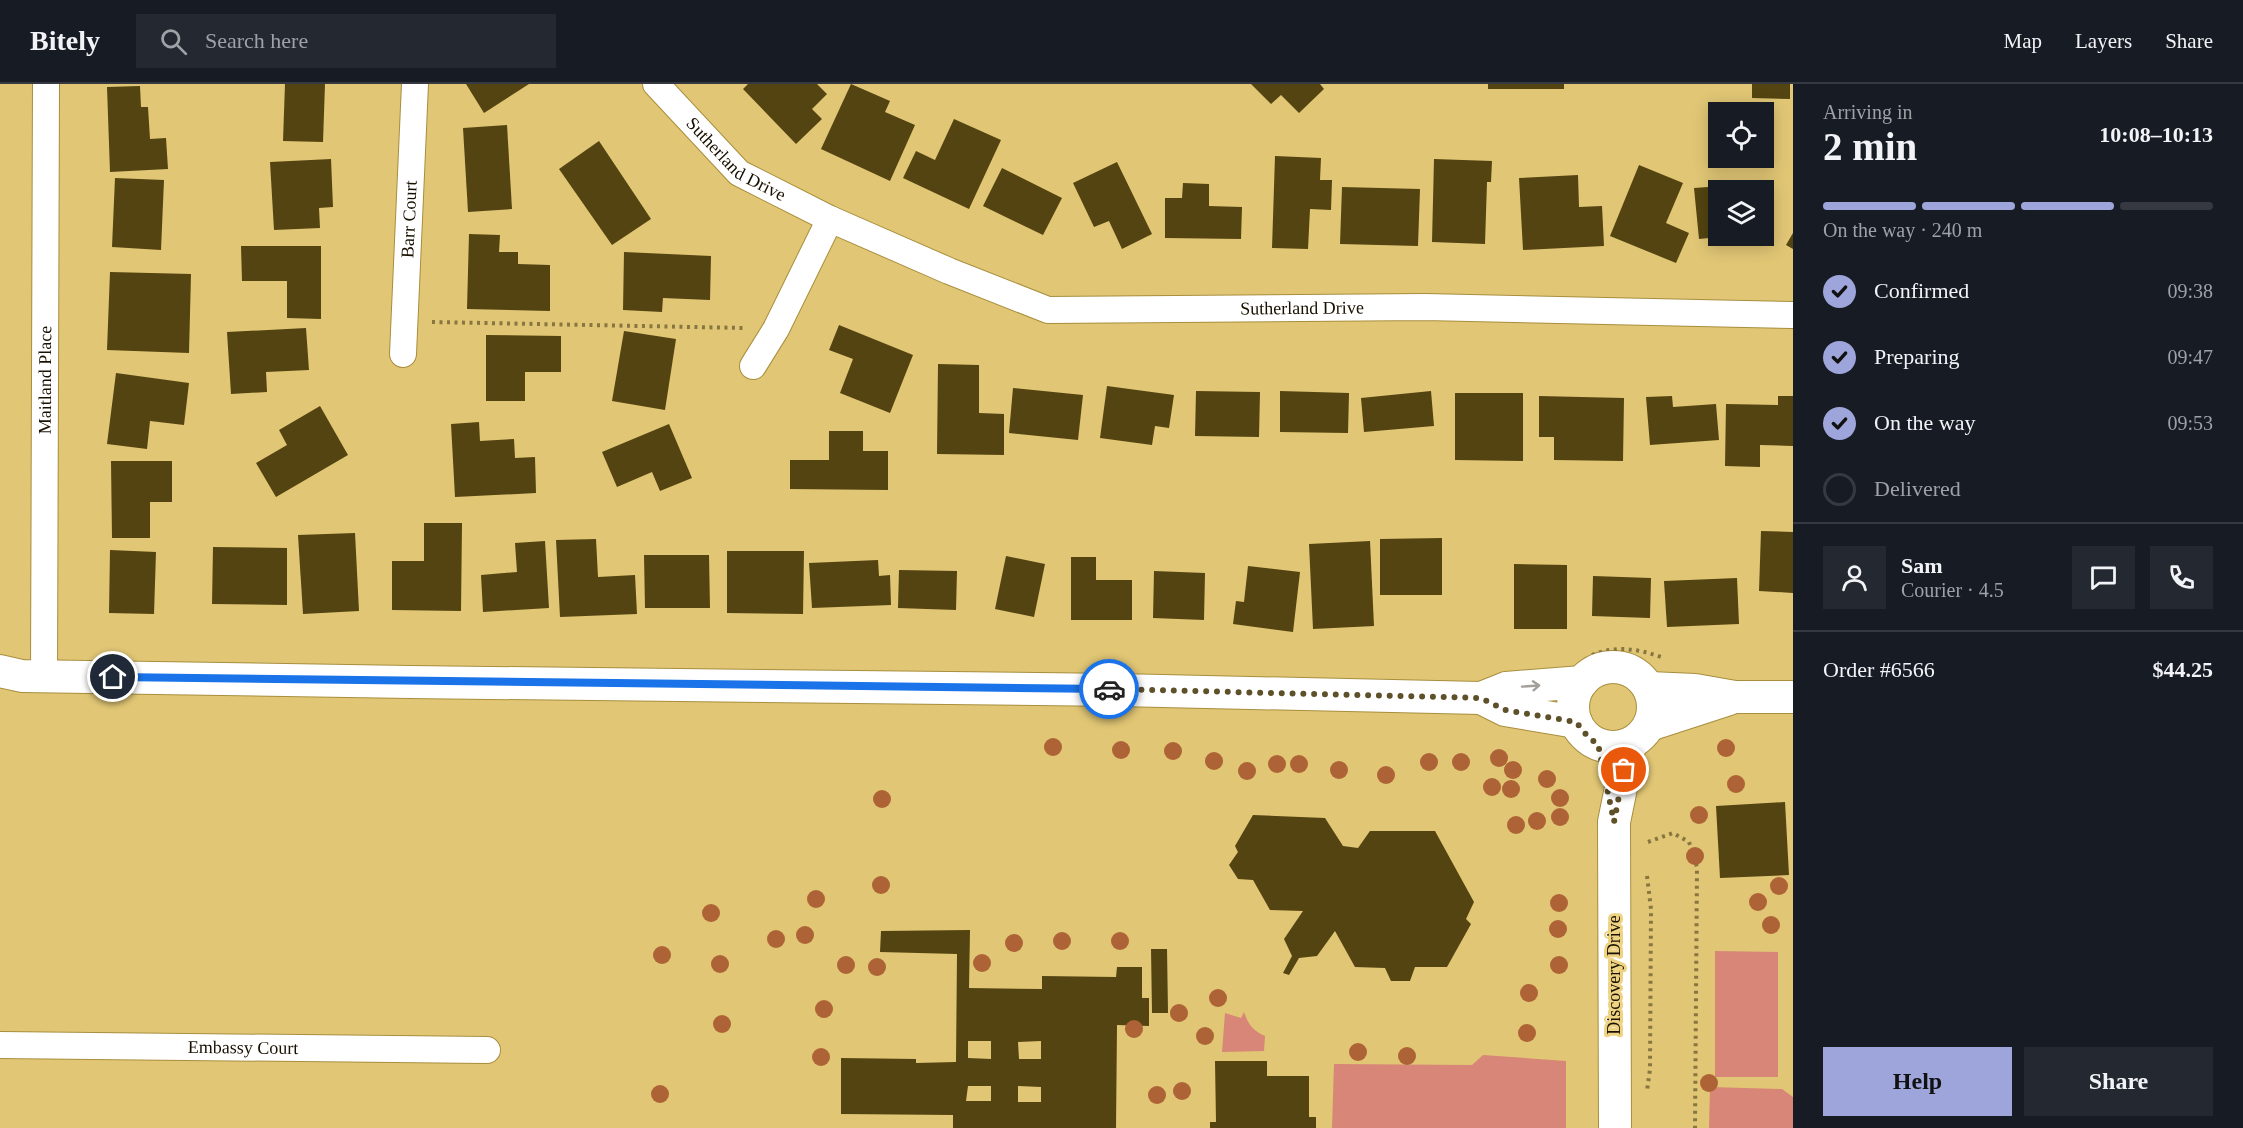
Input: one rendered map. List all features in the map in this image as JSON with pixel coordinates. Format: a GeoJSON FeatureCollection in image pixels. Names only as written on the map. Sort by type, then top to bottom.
{"type":"FeatureCollection","features":[{"type":"Feature","properties":{"kind":"street","name":"Maitland Place"},"geometry":{"type":"LineString","coordinates":[[16,676],[46,84]]}},
{"type":"Feature","properties":{"kind":"street","name":"Barr Court"},"geometry":{"type":"LineString","coordinates":[[403,354],[415,84]]}},
{"type":"Feature","properties":{"kind":"street","name":"Sutherland Drive"},"geometry":{"type":"LineString","coordinates":[[656,84],[739,173],[830,219],[1048,309],[1425,307],[1793,315]]}},
{"type":"Feature","properties":{"kind":"street"},"geometry":{"type":"LineString","coordinates":[[753,366],[776,329],[830,219]]}},
{"type":"Feature","properties":{"kind":"street"},"geometry":{"type":"LineString","coordinates":[[1587,733],[1574,701],[1582,682],[1592,673],[1604,668],[1617,667],[1630,670],[1649,688],[1653,706],[1639,734]]}},
{"type":"Feature","properties":{"kind":"street"},"geometry":{"type":"LineString","coordinates":[[16,676],[1118,690],[1481,698],[1506,688],[1582,682]]}},
{"type":"Feature","properties":{"kind":"street"},"geometry":{"type":"LineString","coordinates":[[1649,688],[1695,690],[1736,697],[1793,697]]}},
{"type":"Feature","properties":{"kind":"street"},"geometry":{"type":"LineString","coordinates":[[1481,698],[1505,710],[1587,733],[1608,747],[1736,697]]}},
{"type":"Feature","properties":{"kind":"street","name":"Discovery Drive"},"geometry":{"type":"LineString","coordinates":[[1587,733],[1614,822]]}},
{"type":"Feature","properties":{"kind":"street","name":"Discovery Drive"},"geometry":{"type":"LineString","coordinates":[[1615,1128],[1614,822],[1639,734]]}},
{"type":"Feature","properties":{"kind":"street","name":"Embassy Court"},"geometry":{"type":"LineString","coordinates":[[0,1045],[487,1050]]}},
{"type":"Feature","properties":{"kind":"path"},"geometry":{"type":"LineString","coordinates":[[404,322],[776,329]]}},
{"type":"Feature","properties":{"kind":"path"},"geometry":{"type":"LineString","coordinates":[[1648,842],[1673,833],[1689,842],[1697,867],[1695,1128]]}},
{"type":"Feature","properties":{"kind":"path"},"geometry":{"type":"LineString","coordinates":[[1646,1101],[1650,1068],[1651,920],[1647,876]]}},
{"type":"Feature","properties":{"kind":"shaded area"},"geometry":{"type":"Polygon","coordinates":[[[1715,951],[1778,952],[1778,1077],[1715,1077],[1715,951]]]}},
{"type":"Feature","properties":{"kind":"shaded area"},"geometry":{"type":"Polygon","coordinates":[[[1244,1012],[1252,1027],[1265,1036],[1264,1051],[1222,1052],[1225,1013],[1241,1018],[1244,1012]]]}},
{"type":"Feature","properties":{"kind":"shaded area"},"geometry":{"type":"Polygon","coordinates":[[[1483,1055],[1566,1061],[1566,1128],[1332,1128],[1334,1064],[1472,1065],[1483,1055]]]}},
{"type":"Feature","properties":{"kind":"shaded area"},"geometry":{"type":"Polygon","coordinates":[[[1710,1087],[1782,1089],[1793,1097],[1793,1128],[1709,1128],[1710,1087]]]}},
{"type":"Feature","properties":{"kind":"building"},"geometry":{"type":"Polygon","coordinates":[[[285,84],[325,84],[323,142],[283,141],[285,84]]]}},
{"type":"Feature","properties":{"kind":"building"},"geometry":{"type":"Polygon","coordinates":[[[466,84],[529,84],[484,113],[466,84]]]}},
{"type":"Feature","properties":{"kind":"building"},"geometry":{"type":"Polygon","coordinates":[[[748,84],[817,84],[827,94],[812,109],[822,119],[796,144],[743,89],[748,84]]]}},
{"type":"Feature","properties":{"kind":"building"},"geometry":{"type":"Polygon","coordinates":[[[851,84],[890,101],[885,112],[915,125],[890,181],[821,149],[851,84]]]}},
{"type":"Feature","properties":{"kind":"building"},"geometry":{"type":"Polygon","coordinates":[[[1251,84],[1320,84],[1324,89],[1299,113],[1281,95],[1271,104],[1251,84]]]}},
{"type":"Feature","properties":{"kind":"building"},"geometry":{"type":"Polygon","coordinates":[[[1488,84],[1564,84],[1564,89],[1488,89],[1488,84]]]}},
{"type":"Feature","properties":{"kind":"building"},"geometry":{"type":"Polygon","coordinates":[[[1752,84],[1790,84],[1790,99],[1752,98],[1752,84]]]}},
{"type":"Feature","properties":{"kind":"building"},"geometry":{"type":"Polygon","coordinates":[[[140,86],[141,107],[148,107],[150,139],[166,138],[168,169],[110,172],[107,87],[140,86]]]}},
{"type":"Feature","properties":{"kind":"building"},"geometry":{"type":"Polygon","coordinates":[[[954,119],[1001,140],[969,209],[903,178],[916,151],[935,160],[954,119]]]}},
{"type":"Feature","properties":{"kind":"building"},"geometry":{"type":"Polygon","coordinates":[[[507,125],[512,209],[468,212],[463,128],[507,125]]]}},
{"type":"Feature","properties":{"kind":"building"},"geometry":{"type":"Polygon","coordinates":[[[599,141],[651,219],[612,245],[559,169],[599,141]]]}},
{"type":"Feature","properties":{"kind":"building"},"geometry":{"type":"Polygon","coordinates":[[[1275,156],[1321,158],[1320,180],[1332,180],[1331,210],[1310,209],[1308,249],[1272,248],[1275,156]]]}},
{"type":"Feature","properties":{"kind":"building"},"geometry":{"type":"Polygon","coordinates":[[[331,159],[333,207],[319,208],[320,228],[274,230],[270,162],[331,159]]]}},
{"type":"Feature","properties":{"kind":"building"},"geometry":{"type":"Polygon","coordinates":[[[1434,159],[1492,161],[1491,182],[1487,182],[1485,244],[1432,242],[1434,159]]]}},
{"type":"Feature","properties":{"kind":"building"},"geometry":{"type":"Polygon","coordinates":[[[1117,162],[1152,234],[1122,249],[1109,221],[1094,227],[1073,183],[1117,162]]]}},
{"type":"Feature","properties":{"kind":"building"},"geometry":{"type":"Polygon","coordinates":[[[1639,165],[1683,183],[1666,223],[1689,233],[1676,263],[1610,236],[1639,165]]]}},
{"type":"Feature","properties":{"kind":"building"},"geometry":{"type":"Polygon","coordinates":[[[1002,168],[1062,198],[1043,235],[983,206],[1002,168]]]}},
{"type":"Feature","properties":{"kind":"building"},"geometry":{"type":"Polygon","coordinates":[[[1578,175],[1579,207],[1602,206],[1604,246],[1523,250],[1519,178],[1578,175]]]}},
{"type":"Feature","properties":{"kind":"building"},"geometry":{"type":"Polygon","coordinates":[[[115,178],[164,180],[161,250],[112,247],[115,178]]]}},
{"type":"Feature","properties":{"kind":"building"},"geometry":{"type":"Polygon","coordinates":[[[1183,183],[1209,184],[1209,206],[1242,207],[1241,239],[1165,238],[1165,198],[1182,198],[1183,183]]]}},
{"type":"Feature","properties":{"kind":"building"},"geometry":{"type":"Polygon","coordinates":[[[1342,187],[1420,189],[1418,246],[1340,244],[1342,187]]]}},
{"type":"Feature","properties":{"kind":"building"},"geometry":{"type":"Polygon","coordinates":[[[1708,187],[1708,238],[1699,239],[1694,188],[1708,187]]]}},
{"type":"Feature","properties":{"kind":"building"},"geometry":{"type":"Polygon","coordinates":[[[1793,233],[1793,249],[1786,245],[1793,233]]]}},
{"type":"Feature","properties":{"kind":"building"},"geometry":{"type":"Polygon","coordinates":[[[469,234],[500,235],[499,252],[518,252],[518,264],[550,265],[550,311],[467,309],[469,234]]]}},
{"type":"Feature","properties":{"kind":"building"},"geometry":{"type":"Polygon","coordinates":[[[241,246],[321,246],[321,319],[287,318],[287,281],[242,281],[241,246]]]}},
{"type":"Feature","properties":{"kind":"building"},"geometry":{"type":"Polygon","coordinates":[[[624,252],[711,256],[710,300],[663,298],[662,312],[623,310],[624,252]]]}},
{"type":"Feature","properties":{"kind":"building"},"geometry":{"type":"Polygon","coordinates":[[[110,272],[191,274],[189,353],[107,350],[110,272]]]}},
{"type":"Feature","properties":{"kind":"building"},"geometry":{"type":"Polygon","coordinates":[[[839,325],[913,355],[890,413],[840,393],[853,359],[829,350],[839,325]]]}},
{"type":"Feature","properties":{"kind":"building"},"geometry":{"type":"Polygon","coordinates":[[[306,328],[309,370],[266,372],[267,392],[231,394],[227,332],[306,328]]]}},
{"type":"Feature","properties":{"kind":"building"},"geometry":{"type":"Polygon","coordinates":[[[624,331],[676,339],[665,410],[612,401],[624,331]]]}},
{"type":"Feature","properties":{"kind":"building"},"geometry":{"type":"Polygon","coordinates":[[[486,335],[561,336],[561,372],[525,372],[525,401],[486,401],[486,335]]]}},
{"type":"Feature","properties":{"kind":"building"},"geometry":{"type":"Polygon","coordinates":[[[938,364],[979,365],[979,413],[1004,414],[1004,455],[937,454],[938,364]]]}},
{"type":"Feature","properties":{"kind":"building"},"geometry":{"type":"Polygon","coordinates":[[[116,373],[189,383],[184,425],[150,421],[147,449],[107,444],[116,373]]]}},
{"type":"Feature","properties":{"kind":"building"},"geometry":{"type":"Polygon","coordinates":[[[1107,386],[1174,395],[1169,428],[1155,426],[1152,445],[1100,438],[1107,386]]]}},
{"type":"Feature","properties":{"kind":"building"},"geometry":{"type":"Polygon","coordinates":[[[1013,388],[1083,395],[1078,440],[1009,433],[1013,388]]]}},
{"type":"Feature","properties":{"kind":"building"},"geometry":{"type":"Polygon","coordinates":[[[1196,391],[1260,392],[1259,437],[1195,436],[1196,391]]]}},
{"type":"Feature","properties":{"kind":"building"},"geometry":{"type":"Polygon","coordinates":[[[1280,391],[1349,393],[1348,433],[1280,432],[1280,391]]]}},
{"type":"Feature","properties":{"kind":"building"},"geometry":{"type":"Polygon","coordinates":[[[1431,391],[1434,426],[1364,432],[1361,398],[1431,391]]]}},
{"type":"Feature","properties":{"kind":"building"},"geometry":{"type":"Polygon","coordinates":[[[1455,393],[1523,393],[1523,461],[1455,460],[1455,393]]]}},
{"type":"Feature","properties":{"kind":"building"},"geometry":{"type":"Polygon","coordinates":[[[1539,396],[1624,398],[1623,461],[1554,460],[1554,437],[1539,437],[1539,396]]]}},
{"type":"Feature","properties":{"kind":"building"},"geometry":{"type":"Polygon","coordinates":[[[1672,396],[1673,407],[1716,404],[1719,440],[1650,445],[1646,397],[1672,396]]]}},
{"type":"Feature","properties":{"kind":"building"},"geometry":{"type":"Polygon","coordinates":[[[1778,396],[1793,396],[1793,446],[1760,445],[1760,467],[1725,466],[1726,404],[1778,405],[1778,396]]]}},
{"type":"Feature","properties":{"kind":"building"},"geometry":{"type":"Polygon","coordinates":[[[320,406],[348,455],[276,497],[256,463],[287,445],[279,430],[320,406]]]}},
{"type":"Feature","properties":{"kind":"building"},"geometry":{"type":"Polygon","coordinates":[[[479,422],[480,441],[514,439],[515,458],[535,457],[536,493],[455,497],[451,424],[479,422]]]}},
{"type":"Feature","properties":{"kind":"building"},"geometry":{"type":"Polygon","coordinates":[[[669,424],[692,478],[660,491],[652,472],[617,487],[602,452],[669,424]]]}},
{"type":"Feature","properties":{"kind":"building"},"geometry":{"type":"Polygon","coordinates":[[[829,431],[863,431],[863,451],[888,451],[888,490],[790,489],[790,460],[829,460],[829,431]]]}},
{"type":"Feature","properties":{"kind":"building"},"geometry":{"type":"Polygon","coordinates":[[[111,461],[172,461],[172,502],[150,502],[150,538],[112,538],[111,461]]]}},
{"type":"Feature","properties":{"kind":"building"},"geometry":{"type":"Polygon","coordinates":[[[424,523],[462,523],[461,611],[392,610],[392,561],[424,561],[424,523]]]}},
{"type":"Feature","properties":{"kind":"building"},"geometry":{"type":"Polygon","coordinates":[[[1761,531],[1793,532],[1793,593],[1759,591],[1761,531]]]}},
{"type":"Feature","properties":{"kind":"building"},"geometry":{"type":"Polygon","coordinates":[[[355,533],[359,611],[303,614],[298,535],[355,533]]]}},
{"type":"Feature","properties":{"kind":"building"},"geometry":{"type":"Polygon","coordinates":[[[1442,538],[1442,595],[1380,595],[1380,539],[1442,538]]]}},
{"type":"Feature","properties":{"kind":"building"},"geometry":{"type":"Polygon","coordinates":[[[596,539],[598,577],[635,575],[637,614],[560,617],[556,540],[596,539]]]}},
{"type":"Feature","properties":{"kind":"building"},"geometry":{"type":"Polygon","coordinates":[[[545,541],[549,608],[483,612],[481,575],[517,572],[515,543],[545,541]]]}},
{"type":"Feature","properties":{"kind":"building"},"geometry":{"type":"Polygon","coordinates":[[[1370,541],[1374,626],[1313,629],[1309,544],[1370,541]]]}},
{"type":"Feature","properties":{"kind":"building"},"geometry":{"type":"Polygon","coordinates":[[[213,547],[287,548],[287,605],[212,604],[213,547]]]}},
{"type":"Feature","properties":{"kind":"building"},"geometry":{"type":"Polygon","coordinates":[[[110,550],[156,552],[154,614],[109,613],[110,550]]]}},
{"type":"Feature","properties":{"kind":"building"},"geometry":{"type":"Polygon","coordinates":[[[727,551],[804,551],[803,614],[727,613],[727,551]]]}},
{"type":"Feature","properties":{"kind":"building"},"geometry":{"type":"Polygon","coordinates":[[[644,555],[709,555],[710,608],[645,608],[644,555]]]}},
{"type":"Feature","properties":{"kind":"building"},"geometry":{"type":"Polygon","coordinates":[[[1006,556],[1045,564],[1034,617],[995,609],[1006,556]]]}},
{"type":"Feature","properties":{"kind":"building"},"geometry":{"type":"Polygon","coordinates":[[[1071,557],[1096,557],[1096,580],[1132,580],[1132,620],[1071,620],[1071,557]]]}},
{"type":"Feature","properties":{"kind":"building"},"geometry":{"type":"Polygon","coordinates":[[[878,560],[879,576],[890,575],[891,605],[812,608],[809,563],[878,560]]]}},
{"type":"Feature","properties":{"kind":"building"},"geometry":{"type":"Polygon","coordinates":[[[1514,564],[1567,565],[1567,629],[1514,629],[1514,564]]]}},
{"type":"Feature","properties":{"kind":"building"},"geometry":{"type":"Polygon","coordinates":[[[1248,566],[1300,572],[1293,632],[1233,624],[1236,601],[1244,602],[1248,566]]]}},
{"type":"Feature","properties":{"kind":"building"},"geometry":{"type":"Polygon","coordinates":[[[899,570],[957,571],[956,610],[898,608],[899,570]]]}},
{"type":"Feature","properties":{"kind":"building"},"geometry":{"type":"Polygon","coordinates":[[[1154,571],[1205,573],[1204,620],[1153,618],[1154,571]]]}},
{"type":"Feature","properties":{"kind":"building"},"geometry":{"type":"Polygon","coordinates":[[[1593,576],[1651,578],[1650,618],[1592,616],[1593,576]]]}},
{"type":"Feature","properties":{"kind":"building"},"geometry":{"type":"Polygon","coordinates":[[[1737,578],[1739,624],[1667,627],[1664,581],[1737,578]]]}},
{"type":"Feature","properties":{"kind":"building"},"geometry":{"type":"Polygon","coordinates":[[[1785,802],[1789,875],[1720,878],[1716,806],[1785,802]]]}},
{"type":"Feature","properties":{"kind":"building"},"geometry":{"type":"Polygon","coordinates":[[[1253,815],[1325,818],[1343,846],[1358,848],[1370,831],[1435,831],[1474,902],[1466,919],[1471,924],[1447,967],[1415,967],[1410,981],[1391,981],[1385,968],[1355,967],[1335,931],[1317,956],[1299,958],[1289,975],[1283,973],[1292,956],[1284,939],[1303,911],[1270,910],[1253,880],[1238,879],[1229,865],[1238,852],[1235,846],[1253,815]]]}},
{"type":"Feature","properties":{"kind":"building"},"geometry":{"type":"Polygon","coordinates":[[[970,930],[969,988],[1042,989],[1042,976],[1116,977],[1117,967],[1142,967],[1142,998],[1149,998],[1149,1026],[1117,1025],[1116,1128],[953,1128],[953,1115],[841,1114],[841,1058],[916,1059],[916,1063],[956,1062],[957,954],[880,952],[881,931],[970,930]],[[968,1041],[968,1058],[991,1059],[991,1041],[968,1041]],[[1041,1041],[1018,1042],[1019,1059],[1041,1059],[1041,1041]],[[968,1086],[966,1101],[991,1101],[991,1086],[968,1086]],[[1018,1086],[1018,1102],[1041,1102],[1041,1087],[1018,1086]]]}},
{"type":"Feature","properties":{"kind":"building"},"geometry":{"type":"Polygon","coordinates":[[[1151,949],[1167,949],[1168,1013],[1152,1013],[1151,949]]]}},
{"type":"Feature","properties":{"kind":"building"},"geometry":{"type":"Polygon","coordinates":[[[1215,1061],[1267,1061],[1267,1076],[1309,1076],[1309,1117],[1316,1117],[1316,1128],[1210,1128],[1210,1122],[1216,1122],[1215,1061]]]}},
{"type":"Feature","properties":{"kind":"way so far"},"geometry":{"type":"LineString","coordinates":[[1109,689],[1481,698],[1505,710],[1576,722],[1581,731],[1598,744],[1614,822],[1624,770]]}},
{"type":"Feature","properties":{"kind":"route"},"geometry":{"type":"LineString","coordinates":[[113,677],[1109,689]]}}]}
